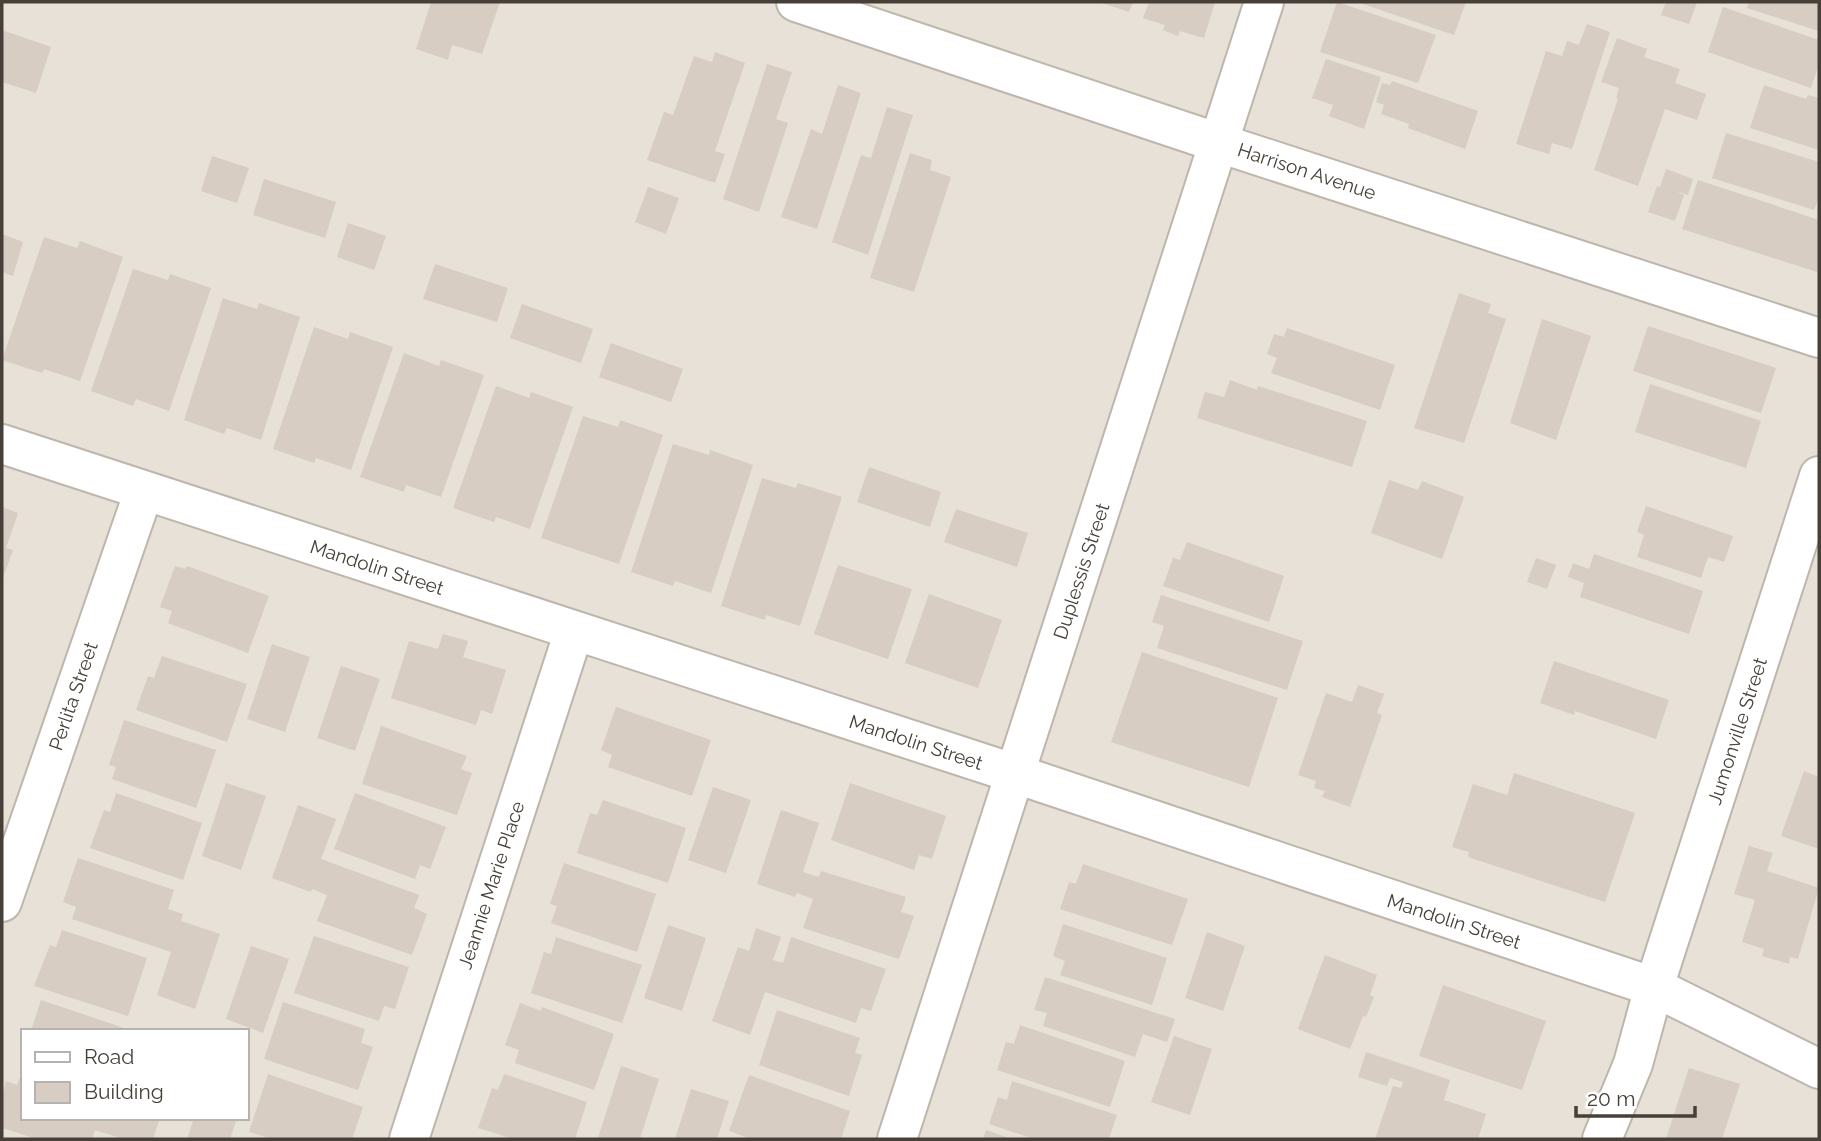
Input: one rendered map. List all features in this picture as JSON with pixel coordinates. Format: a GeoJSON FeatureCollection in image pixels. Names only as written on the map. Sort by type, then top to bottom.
{"type":"FeatureCollection","features":[{"type":"Feature","properties":{"kind":"street","name":"Harrison Avenue"},"geometry":{"type":"LineString","coordinates":[[796,2],[1819,338]]}},
{"type":"Feature","properties":{"kind":"street","name":"Duplessis Street"},"geometry":{"type":"LineString","coordinates":[[897,1139],[1264,2]]}},
{"type":"Feature","properties":{"kind":"street","name":"Mandolin Street"},"geometry":{"type":"LineString","coordinates":[[2,444],[1016,775],[1654,987],[1819,1069]]}},
{"type":"Feature","properties":{"kind":"street","name":"Jumonville Street"},"geometry":{"type":"LineString","coordinates":[[1602,1139],[1633,1064],[1654,987],[1819,475]]}},
{"type":"Feature","properties":{"kind":"street","name":"Perlita Street"},"geometry":{"type":"LineString","coordinates":[[2,902],[144,491]]}},
{"type":"Feature","properties":{"kind":"street","name":"Jeannie Marie Place"},"geometry":{"type":"LineString","coordinates":[[409,1139],[574,631]]}},
{"type":"Feature","properties":{"kind":"shaded area"},"geometry":{"type":"Polygon","coordinates":[[[2,2],[1819,2],[1819,1139],[2,1139],[2,2]]]}},
{"type":"Feature","properties":{"kind":"building"},"geometry":{"type":"Polygon","coordinates":[[[431,2],[500,2],[482,54],[452,45],[448,60],[416,49],[431,2]]]}},
{"type":"Feature","properties":{"kind":"building"},"geometry":{"type":"Polygon","coordinates":[[[1099,2],[1133,2],[1129,12],[1099,2]]]}},
{"type":"Feature","properties":{"kind":"building"},"geometry":{"type":"Polygon","coordinates":[[[1149,2],[1215,2],[1204,38],[1180,31],[1178,36],[1163,30],[1165,25],[1143,18],[1149,2]]]}},
{"type":"Feature","properties":{"kind":"building"},"geometry":{"type":"Polygon","coordinates":[[[1337,2],[1436,35],[1418,83],[1320,52],[1337,2]]]}},
{"type":"Feature","properties":{"kind":"building"},"geometry":{"type":"Polygon","coordinates":[[[1357,2],[1466,2],[1454,35],[1357,2]]]}},
{"type":"Feature","properties":{"kind":"building"},"geometry":{"type":"Polygon","coordinates":[[[1666,2],[1697,2],[1689,24],[1661,15],[1666,2]]]}},
{"type":"Feature","properties":{"kind":"building"},"geometry":{"type":"Polygon","coordinates":[[[1749,2],[1819,2],[1819,31],[1747,8],[1749,2]]]}},
{"type":"Feature","properties":{"kind":"building"},"geometry":{"type":"Polygon","coordinates":[[[1723,7],[1819,40],[1819,64],[1811,88],[1708,52],[1723,7]]]}},
{"type":"Feature","properties":{"kind":"building"},"geometry":{"type":"Polygon","coordinates":[[[1587,24],[1610,32],[1572,149],[1552,143],[1549,154],[1516,144],[1546,51],[1562,56],[1567,41],[1579,45],[1587,24]]]}},
{"type":"Feature","properties":{"kind":"building"},"geometry":{"type":"Polygon","coordinates":[[[2,30],[51,47],[36,93],[2,82],[2,30]]]}},
{"type":"Feature","properties":{"kind":"building"},"geometry":{"type":"Polygon","coordinates":[[[1617,38],[1647,49],[1644,57],[1680,69],[1675,83],[1706,94],[1697,120],[1665,109],[1638,186],[1594,170],[1618,99],[1619,88],[1601,82],[1617,38]]]}},
{"type":"Feature","properties":{"kind":"building"},"geometry":{"type":"Polygon","coordinates":[[[715,52],[745,63],[715,151],[725,154],[715,183],[647,160],[664,112],[673,115],[694,56],[712,62],[715,52]]]}},
{"type":"Feature","properties":{"kind":"building"},"geometry":{"type":"Polygon","coordinates":[[[1326,59],[1381,77],[1364,129],[1329,116],[1333,105],[1312,98],[1326,59]]]}},
{"type":"Feature","properties":{"kind":"building"},"geometry":{"type":"Polygon","coordinates":[[[767,64],[792,72],[776,119],[788,123],[759,212],[723,199],[767,64]]]}},
{"type":"Feature","properties":{"kind":"building"},"geometry":{"type":"Polygon","coordinates":[[[1392,81],[1478,111],[1465,149],[1408,128],[1409,124],[1381,114],[1384,105],[1376,102],[1382,83],[1390,85],[1392,81]]]}},
{"type":"Feature","properties":{"kind":"building"},"geometry":{"type":"Polygon","coordinates":[[[838,85],[861,93],[817,229],[781,217],[811,129],[822,134],[838,85]]]}},
{"type":"Feature","properties":{"kind":"building"},"geometry":{"type":"Polygon","coordinates":[[[1764,85],[1806,99],[1808,95],[1819,98],[1819,150],[1750,128],[1764,85]]]}},
{"type":"Feature","properties":{"kind":"building"},"geometry":{"type":"Polygon","coordinates":[[[887,107],[913,115],[868,255],[832,242],[861,155],[871,158],[887,107]]]}},
{"type":"Feature","properties":{"kind":"building"},"geometry":{"type":"Polygon","coordinates":[[[1726,133],[1819,162],[1819,197],[1814,210],[1712,178],[1726,133]]]}},
{"type":"Feature","properties":{"kind":"building"},"geometry":{"type":"Polygon","coordinates":[[[910,153],[932,160],[930,170],[951,177],[914,292],[870,278],[910,153]]]}},
{"type":"Feature","properties":{"kind":"building"},"geometry":{"type":"Polygon","coordinates":[[[212,156],[249,168],[237,203],[201,191],[212,156]]]}},
{"type":"Feature","properties":{"kind":"building"},"geometry":{"type":"Polygon","coordinates":[[[1666,169],[1693,179],[1688,195],[1676,191],[1684,195],[1675,221],[1648,212],[1666,169]]]}},
{"type":"Feature","properties":{"kind":"building"},"geometry":{"type":"Polygon","coordinates":[[[264,179],[336,202],[325,238],[253,215],[264,179]]]}},
{"type":"Feature","properties":{"kind":"building"},"geometry":{"type":"Polygon","coordinates":[[[1698,180],[1819,220],[1817,272],[1682,229],[1698,180]]]}},
{"type":"Feature","properties":{"kind":"building"},"geometry":{"type":"Polygon","coordinates":[[[648,187],[679,198],[666,234],[635,222],[648,187]]]}},
{"type":"Feature","properties":{"kind":"building"},"geometry":{"type":"Polygon","coordinates":[[[348,223],[386,236],[374,270],[337,257],[348,223]]]}},
{"type":"Feature","properties":{"kind":"building"},"geometry":{"type":"Polygon","coordinates":[[[2,234],[23,242],[13,276],[2,272],[2,234]]]}},
{"type":"Feature","properties":{"kind":"building"},"geometry":{"type":"Polygon","coordinates":[[[44,237],[77,248],[80,241],[123,257],[80,381],[44,369],[42,373],[2,360],[44,237]]]}},
{"type":"Feature","properties":{"kind":"building"},"geometry":{"type":"Polygon","coordinates":[[[435,264],[508,288],[497,322],[423,299],[435,264]]]}},
{"type":"Feature","properties":{"kind":"building"},"geometry":{"type":"Polygon","coordinates":[[[133,269],[168,280],[170,274],[211,288],[169,411],[136,399],[133,406],[91,391],[133,269]]]}},
{"type":"Feature","properties":{"kind":"building"},"geometry":{"type":"Polygon","coordinates":[[[1459,293],[1491,304],[1488,313],[1506,319],[1464,443],[1414,428],[1459,293]]]}},
{"type":"Feature","properties":{"kind":"building"},"geometry":{"type":"Polygon","coordinates":[[[223,298],[257,309],[259,303],[300,317],[261,440],[227,428],[224,434],[184,420],[223,298]]]}},
{"type":"Feature","properties":{"kind":"building"},"geometry":{"type":"Polygon","coordinates":[[[522,304],[593,329],[581,363],[510,338],[522,304]]]}},
{"type":"Feature","properties":{"kind":"building"},"geometry":{"type":"Polygon","coordinates":[[[1542,319],[1591,336],[1556,440],[1510,423],[1542,319]]]}},
{"type":"Feature","properties":{"kind":"building"},"geometry":{"type":"Polygon","coordinates":[[[1648,326],[1776,368],[1761,413],[1633,371],[1648,326]]]}},
{"type":"Feature","properties":{"kind":"building"},"geometry":{"type":"Polygon","coordinates":[[[314,327],[348,339],[350,332],[393,347],[351,470],[316,458],[314,463],[273,449],[314,327]]]}},
{"type":"Feature","properties":{"kind":"building"},"geometry":{"type":"Polygon","coordinates":[[[1287,328],[1395,365],[1380,410],[1271,373],[1277,358],[1267,354],[1274,334],[1284,337],[1287,328]]]}},
{"type":"Feature","properties":{"kind":"building"},"geometry":{"type":"Polygon","coordinates":[[[611,343],[683,369],[671,402],[599,377],[611,343]]]}},
{"type":"Feature","properties":{"kind":"building"},"geometry":{"type":"Polygon","coordinates":[[[404,353],[439,366],[441,360],[484,375],[441,497],[406,485],[404,492],[360,477],[404,353]]]}},
{"type":"Feature","properties":{"kind":"building"},"geometry":{"type":"Polygon","coordinates":[[[1230,380],[1257,390],[1258,386],[1367,421],[1352,467],[1197,418],[1205,392],[1224,397],[1230,380]]]}},
{"type":"Feature","properties":{"kind":"building"},"geometry":{"type":"Polygon","coordinates":[[[1650,384],[1761,421],[1746,468],[1635,432],[1650,384]]]}},
{"type":"Feature","properties":{"kind":"building"},"geometry":{"type":"Polygon","coordinates":[[[496,386],[529,398],[531,392],[573,407],[530,529],[496,517],[494,522],[453,508],[496,386]]]}},
{"type":"Feature","properties":{"kind":"building"},"geometry":{"type":"Polygon","coordinates":[[[583,416],[618,427],[620,420],[663,435],[619,564],[541,538],[583,416]]]}},
{"type":"Feature","properties":{"kind":"building"},"geometry":{"type":"Polygon","coordinates":[[[673,444],[709,455],[710,450],[753,465],[711,593],[675,581],[673,586],[631,572],[673,444]]]}},
{"type":"Feature","properties":{"kind":"building"},"geometry":{"type":"Polygon","coordinates":[[[869,467],[941,492],[930,527],[857,502],[869,467]]]}},
{"type":"Feature","properties":{"kind":"building"},"geometry":{"type":"Polygon","coordinates":[[[762,478],[796,488],[798,483],[842,497],[800,626],[766,615],[765,620],[721,606],[762,478]]]}},
{"type":"Feature","properties":{"kind":"building"},"geometry":{"type":"Polygon","coordinates":[[[1389,480],[1418,490],[1422,481],[1464,497],[1442,559],[1371,533],[1389,480]]]}},
{"type":"Feature","properties":{"kind":"building"},"geometry":{"type":"Polygon","coordinates":[[[1646,506],[1733,536],[1724,562],[1708,557],[1701,578],[1637,557],[1644,535],[1637,532],[1646,506]]]}},
{"type":"Feature","properties":{"kind":"building"},"geometry":{"type":"Polygon","coordinates":[[[2,507],[18,513],[6,548],[13,550],[2,580],[2,507]]]}},
{"type":"Feature","properties":{"kind":"building"},"geometry":{"type":"Polygon","coordinates":[[[956,509],[1028,533],[1017,567],[944,542],[956,509]]]}},
{"type":"Feature","properties":{"kind":"building"},"geometry":{"type":"Polygon","coordinates":[[[1187,542],[1284,576],[1269,622],[1163,586],[1173,558],[1180,560],[1187,542]]]}},
{"type":"Feature","properties":{"kind":"building"},"geometry":{"type":"Polygon","coordinates":[[[1594,554],[1703,591],[1689,634],[1580,597],[1584,583],[1568,577],[1573,563],[1589,569],[1594,554]]]}},
{"type":"Feature","properties":{"kind":"building"},"geometry":{"type":"Polygon","coordinates":[[[1536,558],[1556,565],[1547,589],[1527,582],[1536,558]]]}},
{"type":"Feature","properties":{"kind":"building"},"geometry":{"type":"Polygon","coordinates":[[[838,565],[912,589],[888,659],[814,634],[838,565]]]}},
{"type":"Feature","properties":{"kind":"building"},"geometry":{"type":"Polygon","coordinates":[[[175,566],[185,569],[187,566],[269,596],[248,653],[168,623],[172,611],[160,607],[175,566]]]}},
{"type":"Feature","properties":{"kind":"building"},"geometry":{"type":"Polygon","coordinates":[[[929,594],[1002,620],[978,688],[905,663],[929,594]]]}},
{"type":"Feature","properties":{"kind":"building"},"geometry":{"type":"Polygon","coordinates":[[[1161,595],[1303,641],[1287,690],[1157,648],[1164,626],[1152,622],[1161,595]]]}},
{"type":"Feature","properties":{"kind":"building"},"geometry":{"type":"Polygon","coordinates":[[[443,634],[468,641],[463,657],[506,670],[492,714],[481,710],[476,725],[391,698],[409,641],[438,649],[443,634]]]}},
{"type":"Feature","properties":{"kind":"building"},"geometry":{"type":"Polygon","coordinates":[[[272,644],[310,657],[285,732],[247,719],[272,644]]]}},
{"type":"Feature","properties":{"kind":"building"},"geometry":{"type":"Polygon","coordinates":[[[1142,652],[1278,698],[1249,787],[1111,742],[1142,652]]]}},
{"type":"Feature","properties":{"kind":"building"},"geometry":{"type":"Polygon","coordinates":[[[162,656],[247,684],[227,742],[136,710],[148,676],[154,678],[162,656]]]}},
{"type":"Feature","properties":{"kind":"building"},"geometry":{"type":"Polygon","coordinates":[[[1554,661],[1669,700],[1656,739],[1575,711],[1574,715],[1540,703],[1554,661]]]}},
{"type":"Feature","properties":{"kind":"building"},"geometry":{"type":"Polygon","coordinates":[[[341,666],[380,679],[355,751],[317,738],[341,666]]]}},
{"type":"Feature","properties":{"kind":"building"},"geometry":{"type":"Polygon","coordinates":[[[1358,685],[1384,694],[1377,713],[1382,715],[1350,807],[1322,797],[1325,791],[1314,788],[1316,781],[1298,775],[1326,693],[1352,702],[1358,685]]]}},
{"type":"Feature","properties":{"kind":"building"},"geometry":{"type":"Polygon","coordinates":[[[616,707],[711,740],[692,796],[608,767],[612,755],[601,750],[616,707]]]}},
{"type":"Feature","properties":{"kind":"building"},"geometry":{"type":"Polygon","coordinates":[[[124,720],[216,750],[196,808],[112,779],[116,767],[109,765],[124,720]]]}},
{"type":"Feature","properties":{"kind":"building"},"geometry":{"type":"Polygon","coordinates":[[[381,726],[467,756],[461,769],[472,773],[457,815],[362,784],[381,726]]]}},
{"type":"Feature","properties":{"kind":"building"},"geometry":{"type":"Polygon","coordinates":[[[1804,771],[1819,777],[1819,849],[1781,836],[1804,771]]]}},
{"type":"Feature","properties":{"kind":"building"},"geometry":{"type":"Polygon","coordinates":[[[1514,773],[1635,813],[1605,902],[1468,857],[1469,852],[1452,847],[1473,784],[1507,795],[1514,773]]]}},
{"type":"Feature","properties":{"kind":"building"},"geometry":{"type":"Polygon","coordinates":[[[226,783],[266,796],[241,870],[202,856],[226,783]]]}},
{"type":"Feature","properties":{"kind":"building"},"geometry":{"type":"Polygon","coordinates":[[[850,783],[946,816],[932,859],[919,855],[914,870],[831,840],[850,783]]]}},
{"type":"Feature","properties":{"kind":"building"},"geometry":{"type":"Polygon","coordinates":[[[713,787],[751,800],[726,873],[688,860],[713,787]]]}},
{"type":"Feature","properties":{"kind":"building"},"geometry":{"type":"Polygon","coordinates":[[[116,793],[202,823],[183,880],[90,848],[104,810],[110,812],[116,793]]]}},
{"type":"Feature","properties":{"kind":"building"},"geometry":{"type":"Polygon","coordinates":[[[355,793],[446,827],[430,869],[420,865],[415,879],[334,849],[355,793]]]}},
{"type":"Feature","properties":{"kind":"building"},"geometry":{"type":"Polygon","coordinates":[[[603,800],[686,828],[668,883],[577,853],[590,813],[597,815],[603,800]]]}},
{"type":"Feature","properties":{"kind":"building"},"geometry":{"type":"Polygon","coordinates":[[[298,805],[336,819],[321,859],[419,895],[414,908],[427,914],[412,955],[317,921],[327,895],[272,878],[298,805]]]}},
{"type":"Feature","properties":{"kind":"building"},"geometry":{"type":"Polygon","coordinates":[[[781,810],[819,823],[803,872],[819,877],[821,871],[906,897],[901,912],[914,916],[899,959],[803,928],[813,899],[797,893],[795,897],[757,884],[781,810]]]}},
{"type":"Feature","properties":{"kind":"building"},"geometry":{"type":"Polygon","coordinates":[[[1749,846],[1773,853],[1767,871],[1819,888],[1798,959],[1790,957],[1789,964],[1762,956],[1764,949],[1742,942],[1755,900],[1734,894],[1749,846]]]}},
{"type":"Feature","properties":{"kind":"building"},"geometry":{"type":"Polygon","coordinates":[[[78,858],[174,890],[168,909],[183,914],[181,921],[220,934],[195,1009],[157,995],[171,952],[72,919],[76,907],[63,902],[78,858]]]}},
{"type":"Feature","properties":{"kind":"building"},"geometry":{"type":"Polygon","coordinates":[[[564,863],[656,894],[637,952],[551,923],[557,906],[550,904],[564,863]]]}},
{"type":"Feature","properties":{"kind":"building"},"geometry":{"type":"Polygon","coordinates":[[[1083,864],[1188,899],[1172,945],[1060,909],[1069,882],[1076,884],[1083,864]]]}},
{"type":"Feature","properties":{"kind":"building"},"geometry":{"type":"Polygon","coordinates":[[[1063,924],[1167,958],[1152,1005],[1060,975],[1065,961],[1053,956],[1063,924]]]}},
{"type":"Feature","properties":{"kind":"building"},"geometry":{"type":"Polygon","coordinates":[[[668,925],[706,938],[682,1011],[644,998],[668,925]]]}},
{"type":"Feature","properties":{"kind":"building"},"geometry":{"type":"Polygon","coordinates":[[[756,928],[781,937],[773,960],[783,963],[791,937],[886,969],[871,1011],[861,1008],[856,1023],[765,992],[750,1035],[712,1021],[738,947],[749,951],[756,928]]]}},
{"type":"Feature","properties":{"kind":"building"},"geometry":{"type":"Polygon","coordinates":[[[62,930],[147,958],[128,1016],[34,986],[50,945],[56,947],[62,930]]]}},
{"type":"Feature","properties":{"kind":"building"},"geometry":{"type":"Polygon","coordinates":[[[1207,932],[1245,946],[1223,1011],[1185,998],[1207,932]]]}},
{"type":"Feature","properties":{"kind":"building"},"geometry":{"type":"Polygon","coordinates":[[[314,936],[409,967],[395,1009],[384,1006],[379,1021],[294,993],[314,936]]]}},
{"type":"Feature","properties":{"kind":"building"},"geometry":{"type":"Polygon","coordinates":[[[556,937],[642,965],[622,1023],[531,993],[544,952],[551,954],[556,937]]]}},
{"type":"Feature","properties":{"kind":"building"},"geometry":{"type":"Polygon","coordinates":[[[251,946],[289,959],[263,1033],[226,1019],[251,946]]]}},
{"type":"Feature","properties":{"kind":"building"},"geometry":{"type":"Polygon","coordinates":[[[1325,955],[1377,975],[1370,995],[1374,997],[1350,1049],[1298,1029],[1325,955]]]}},
{"type":"Feature","properties":{"kind":"building"},"geometry":{"type":"Polygon","coordinates":[[[1045,977],[1175,1019],[1167,1042],[1143,1034],[1135,1057],[1043,1026],[1047,1013],[1034,1010],[1045,977]]]}},
{"type":"Feature","properties":{"kind":"building"},"geometry":{"type":"Polygon","coordinates":[[[1443,985],[1546,1021],[1522,1090],[1419,1056],[1443,985]]]}},
{"type":"Feature","properties":{"kind":"building"},"geometry":{"type":"Polygon","coordinates":[[[41,1000],[127,1029],[32,1029],[41,1000]]]}},
{"type":"Feature","properties":{"kind":"building"},"geometry":{"type":"Polygon","coordinates":[[[283,1002],[365,1029],[361,1043],[373,1047],[358,1090],[264,1059],[283,1002]]]}},
{"type":"Feature","properties":{"kind":"building"},"geometry":{"type":"Polygon","coordinates":[[[520,1003],[541,1011],[542,1007],[614,1034],[594,1090],[515,1063],[519,1050],[505,1045],[520,1003]]]}},
{"type":"Feature","properties":{"kind":"building"},"geometry":{"type":"Polygon","coordinates":[[[777,1010],[860,1038],[855,1053],[862,1055],[849,1096],[759,1065],[777,1010]]]}},
{"type":"Feature","properties":{"kind":"building"},"geometry":{"type":"Polygon","coordinates":[[[1020,1025],[1125,1061],[1110,1107],[997,1070],[1006,1042],[1014,1044],[1020,1025]]]}},
{"type":"Feature","properties":{"kind":"building"},"geometry":{"type":"Polygon","coordinates":[[[1174,1036],[1212,1049],[1190,1115],[1151,1102],[1174,1036]]]}},
{"type":"Feature","properties":{"kind":"building"},"geometry":{"type":"Polygon","coordinates":[[[1366,1052],[1450,1080],[1444,1100],[1486,1114],[1478,1139],[1375,1139],[1393,1086],[1401,1088],[1403,1082],[1390,1078],[1387,1086],[1358,1077],[1366,1052]]]}},
{"type":"Feature","properties":{"kind":"building"},"geometry":{"type":"Polygon","coordinates":[[[621,1066],[659,1079],[640,1139],[598,1138],[621,1066]]]}},
{"type":"Feature","properties":{"kind":"building"},"geometry":{"type":"Polygon","coordinates":[[[1689,1068],[1740,1084],[1722,1139],[1666,1139],[1689,1068]]]}},
{"type":"Feature","properties":{"kind":"building"},"geometry":{"type":"Polygon","coordinates":[[[21,1074],[21,1120],[159,1120],[153,1139],[123,1139],[95,1130],[92,1139],[37,1139],[2,1128],[2,1096],[6,1081],[17,1085],[21,1074]]]}},
{"type":"Feature","properties":{"kind":"building"},"geometry":{"type":"Polygon","coordinates":[[[268,1074],[363,1107],[352,1139],[272,1139],[249,1132],[268,1074]]]}},
{"type":"Feature","properties":{"kind":"building"},"geometry":{"type":"Polygon","coordinates":[[[504,1074],[587,1102],[575,1139],[513,1139],[478,1128],[492,1088],[498,1090],[504,1074]]]}},
{"type":"Feature","properties":{"kind":"building"},"geometry":{"type":"Polygon","coordinates":[[[749,1075],[850,1111],[841,1139],[751,1139],[729,1131],[749,1075]]]}},
{"type":"Feature","properties":{"kind":"building"},"geometry":{"type":"Polygon","coordinates":[[[1012,1081],[1117,1115],[1109,1139],[1034,1139],[989,1124],[998,1097],[1007,1100],[1012,1081]]]}},
{"type":"Feature","properties":{"kind":"building"},"geometry":{"type":"Polygon","coordinates":[[[691,1089],[729,1101],[717,1139],[675,1139],[691,1089]]]}},
{"type":"Feature","properties":{"kind":"building"},"geometry":{"type":"Polygon","coordinates":[[[193,1120],[236,1120],[230,1139],[187,1139],[193,1120]]]}},
{"type":"Feature","properties":{"kind":"building"},"geometry":{"type":"Polygon","coordinates":[[[986,1130],[1012,1139],[983,1139],[986,1130]]]}}]}
